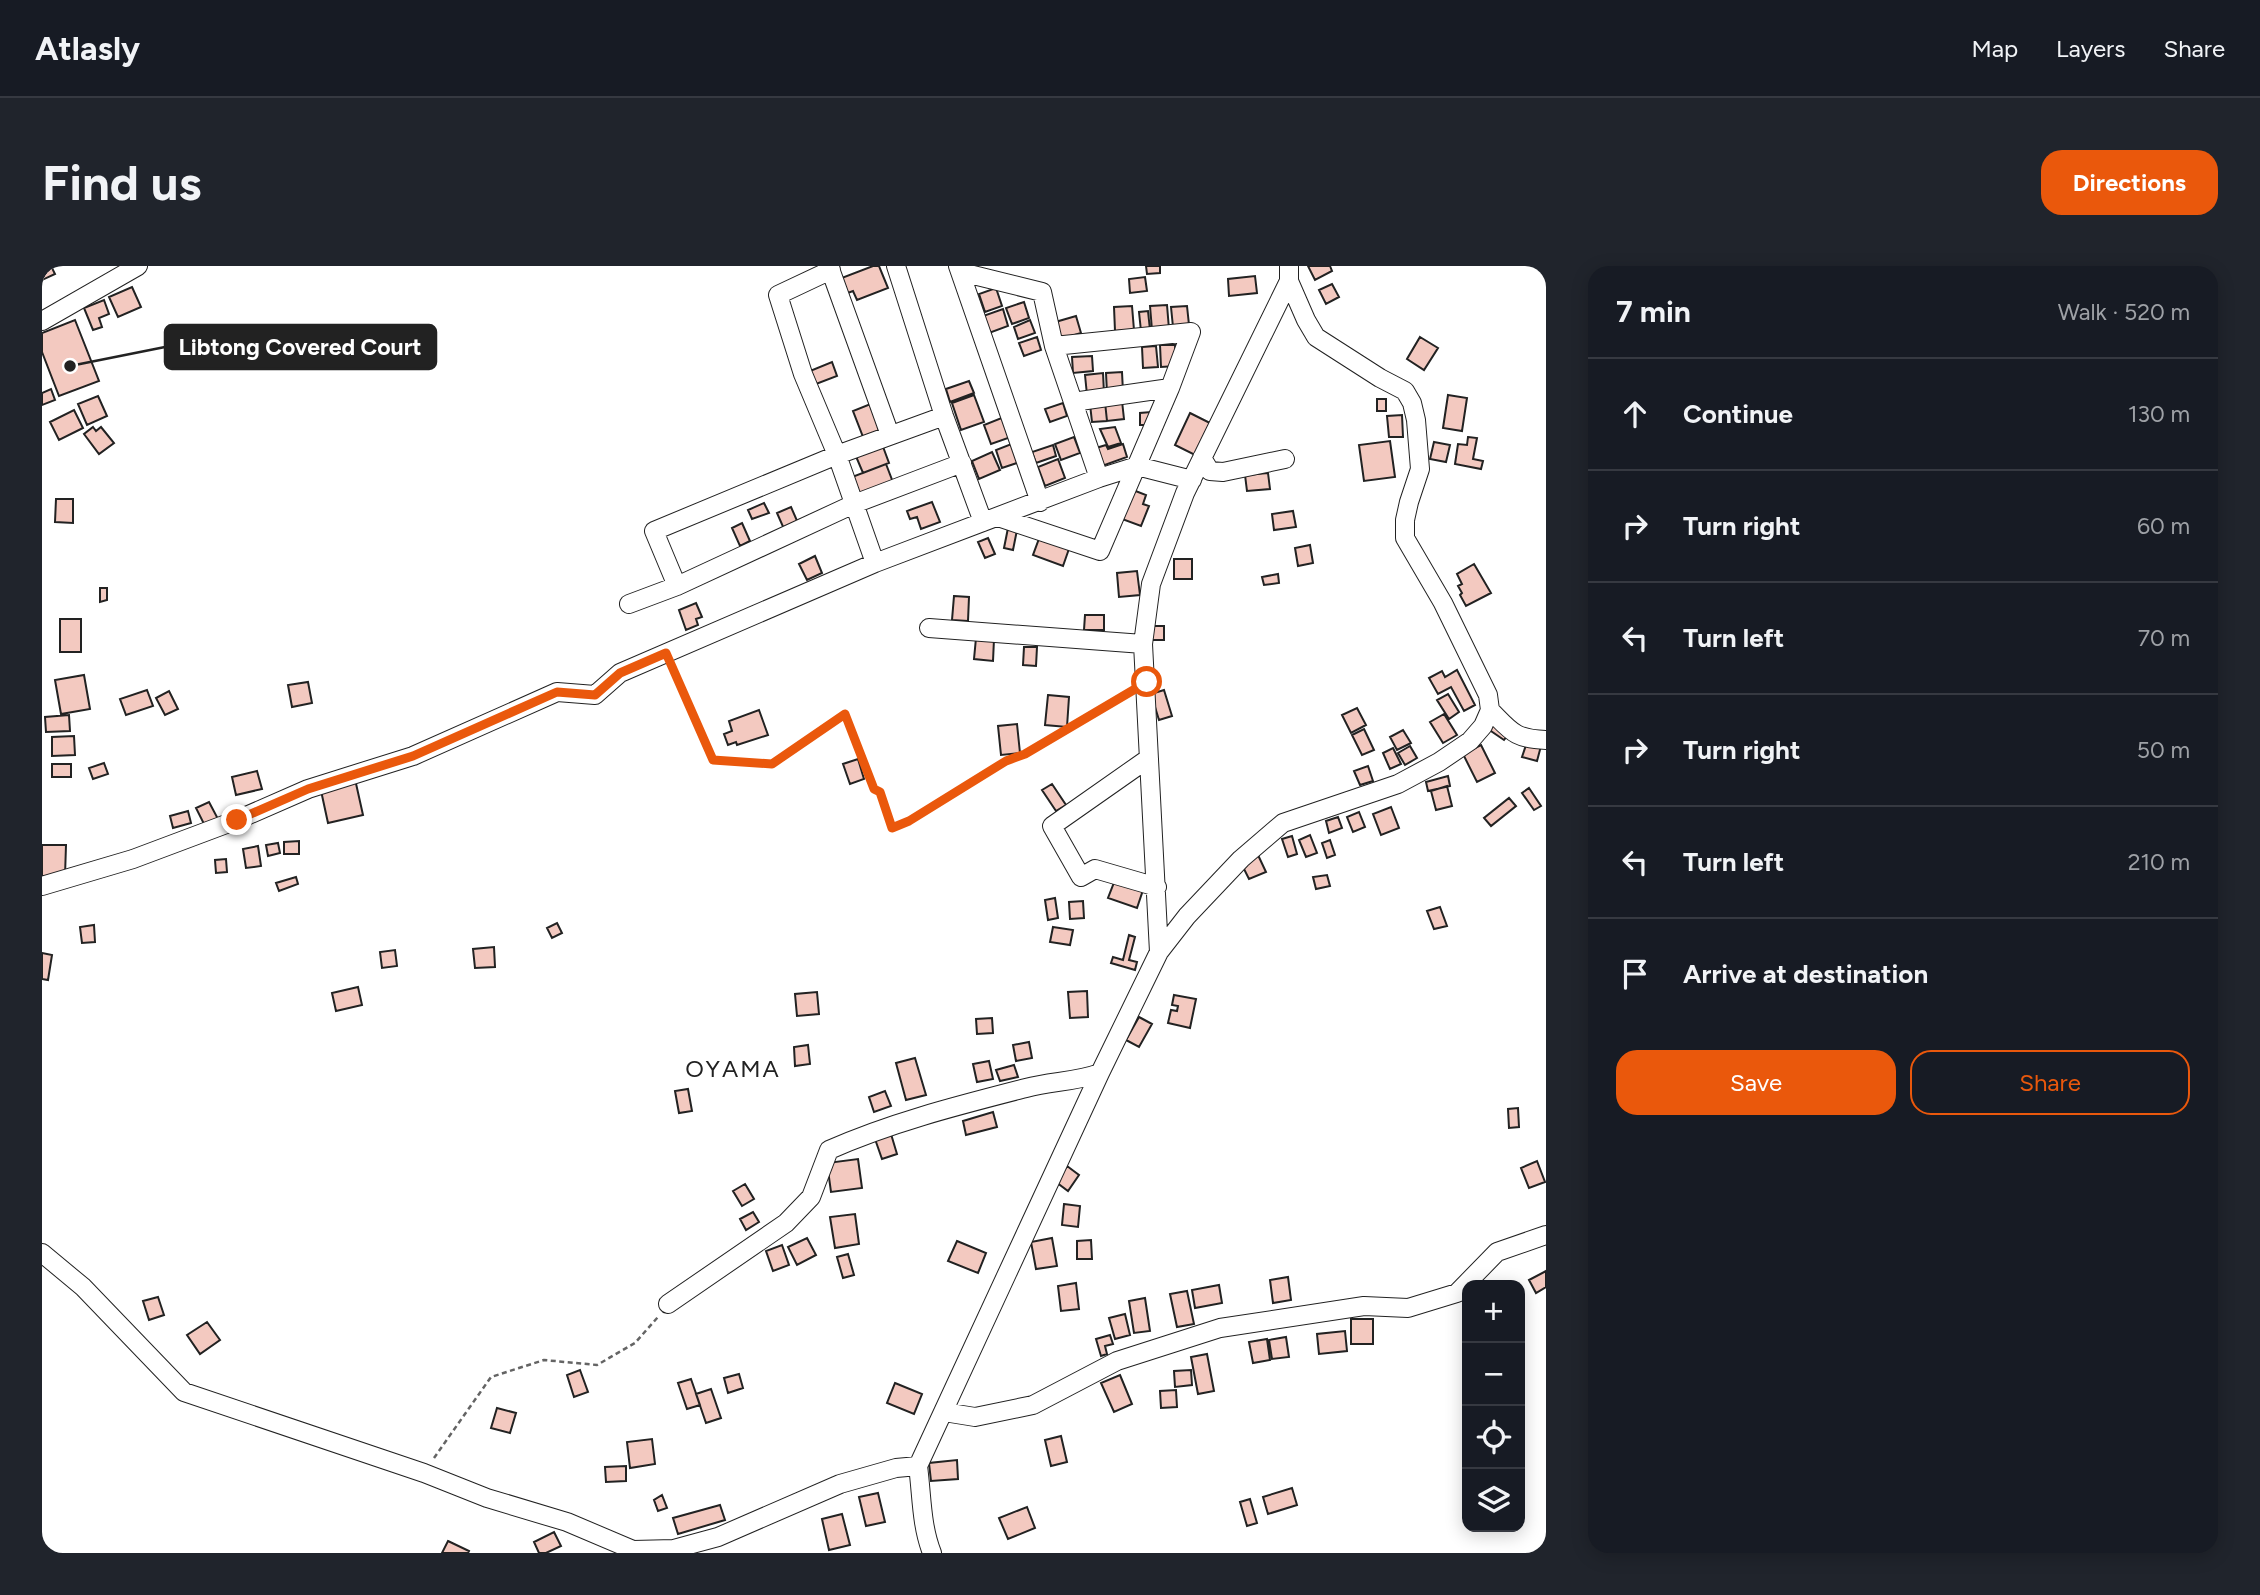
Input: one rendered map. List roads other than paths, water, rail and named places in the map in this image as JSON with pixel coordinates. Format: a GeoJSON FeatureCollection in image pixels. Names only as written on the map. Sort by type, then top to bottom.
{"type":"FeatureCollection","features":[{"type":"Feature","properties":{"kind":"street"},"geometry":{"type":"LineString","coordinates":[[42,321],[138,266]]}},
{"type":"Feature","properties":{"kind":"street"},"geometry":{"type":"LineString","coordinates":[[896,266],[944,416],[962,463],[991,519],[1100,551],[1191,332],[1054,346]]}},
{"type":"Feature","properties":{"kind":"street"},"geometry":{"type":"LineString","coordinates":[[875,563],[837,455],[803,373],[778,295],[830,268],[890,435]]}},
{"type":"Feature","properties":{"kind":"street"},"geometry":{"type":"LineString","coordinates":[[960,269],[1042,292],[1054,346],[1099,478]]}},
{"type":"Feature","properties":{"kind":"street"},"geometry":{"type":"LineString","coordinates":[[960,269],[1040,502]]}},
{"type":"Feature","properties":{"kind":"street"},"geometry":{"type":"LineString","coordinates":[[1158,952],[1157,887],[1143,644],[1147,605],[1154,574],[1192,480],[1289,273]]}},
{"type":"Feature","properties":{"kind":"street"},"geometry":{"type":"LineString","coordinates":[[932,1553],[922,1520],[919,1466],[1158,952],[1187,916],[1241,859],[1283,823],[1398,784],[1439,762],[1470,741],[1483,726],[1490,710],[1488,695],[1449,615],[1405,538],[1405,520],[1420,469],[1412,403],[1405,391],[1316,337],[1306,320],[1289,273]]}},
{"type":"Feature","properties":{"kind":"street"},"geometry":{"type":"LineString","coordinates":[[1073,402],[1170,388]]}},
{"type":"Feature","properties":{"kind":"street"},"geometry":{"type":"LineString","coordinates":[[677,586],[654,531],[837,455],[944,416]]}},
{"type":"Feature","properties":{"kind":"street"},"geometry":{"type":"LineString","coordinates":[[1202,458],[1210,471],[1223,472],[1286,459]]}},
{"type":"Feature","properties":{"kind":"street"},"geometry":{"type":"LineString","coordinates":[[629,604],[677,586],[854,504],[962,463]]}},
{"type":"Feature","properties":{"kind":"street"},"geometry":{"type":"LineString","coordinates":[[42,886],[133,859],[237,820],[308,789],[413,756],[557,692],[595,695],[620,673],[875,563],[1099,478],[1137,466],[1192,480]]}},
{"type":"Feature","properties":{"kind":"street"},"geometry":{"type":"LineString","coordinates":[[929,628],[1143,644]]}},
{"type":"Feature","properties":{"kind":"street"},"geometry":{"type":"LineString","coordinates":[[1490,710],[1514,734],[1526,739],[1546,740]]}},
{"type":"Feature","properties":{"kind":"street"},"geometry":{"type":"LineString","coordinates":[[1149,758],[1052,826],[1081,877],[1095,869],[1157,887]]}},
{"type":"Feature","properties":{"kind":"street"},"geometry":{"type":"LineString","coordinates":[[668,1304],[786,1223],[811,1197],[829,1150],[863,1135],[975,1101],[1028,1087],[1080,1080],[1100,1073]]}},
{"type":"Feature","properties":{"kind":"street"},"geometry":{"type":"LineString","coordinates":[[944,1412],[975,1417],[1033,1405],[1117,1361],[1220,1328],[1364,1306],[1408,1308],[1457,1293],[1497,1252],[1546,1235]]}},
{"type":"Feature","properties":{"kind":"street"},"geometry":{"type":"LineString","coordinates":[[42,1253],[83,1287],[184,1392],[424,1473],[487,1498],[567,1522],[633,1550],[674,1549],[718,1537],[839,1484],[896,1468],[919,1466]]}},
{"type":"Feature","properties":{"kind":"place","name":"Libtong Covered Court"},"geometry":{"type":"Point","coordinates":[70,366]}},
{"type":"Feature","properties":{"kind":"district","name":"OYAMA"},"geometry":{"type":"Point","coordinates":[733,1068]}}]}
